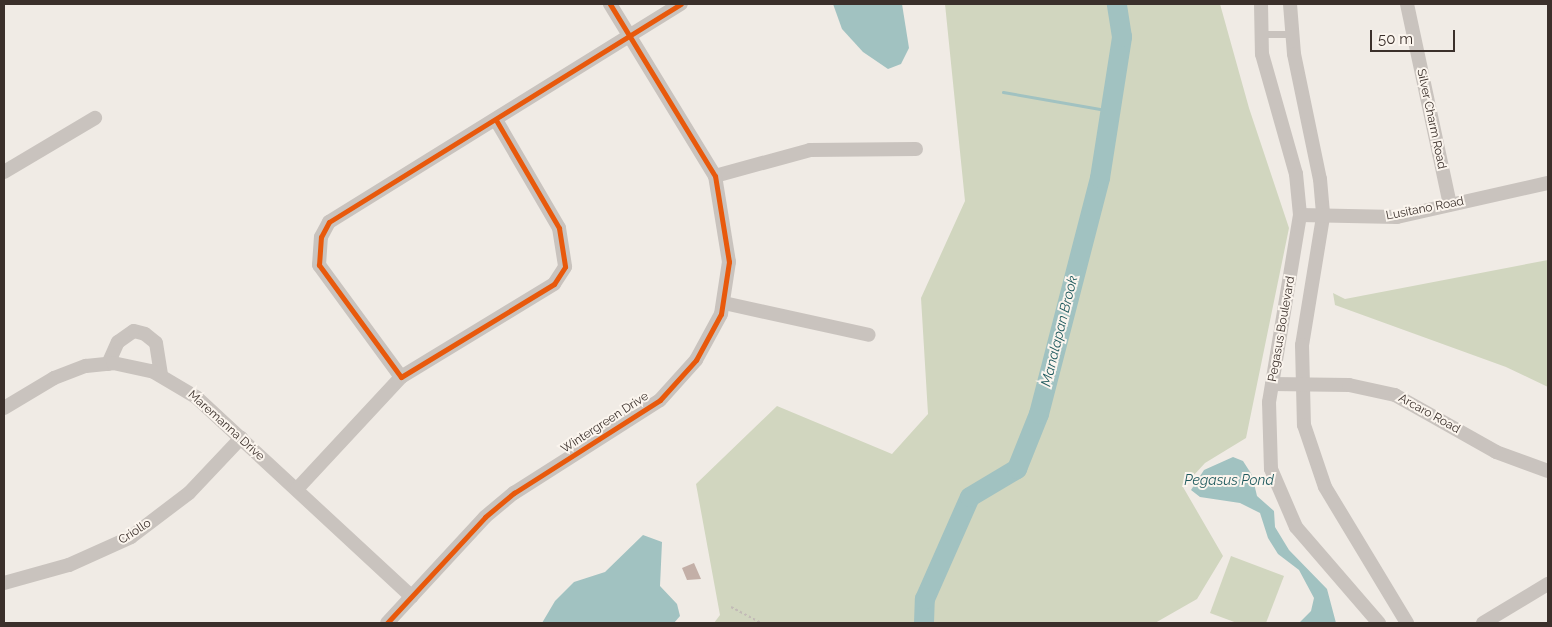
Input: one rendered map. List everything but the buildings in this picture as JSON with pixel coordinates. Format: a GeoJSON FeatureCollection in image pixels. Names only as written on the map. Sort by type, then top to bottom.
{"type":"FeatureCollection","features":[{"type":"Feature","properties":{"kind":"street","name":"Wintergreen Drive"},"geometry":{"type":"LineString","coordinates":[[386,623],[514,492],[660,400],[696,360],[711,336],[724,302],[729,262],[715,176],[610,4]]}},
{"type":"Feature","properties":{"kind":"street"},"geometry":{"type":"LineString","coordinates":[[401,377],[319,265],[321,236],[329,222],[681,4]]}},
{"type":"Feature","properties":{"kind":"street","name":"Pegasus Boulevard"},"geometry":{"type":"LineString","coordinates":[[1261,4],[1260,34],[1262,54],[1296,174],[1300,215],[1267,419],[1269,453],[1284,505],[1308,543],[1379,623]]}},
{"type":"Feature","properties":{"kind":"street","name":"Pegasus Boulevard"},"geometry":{"type":"LineString","coordinates":[[1290,4],[1291,34],[1318,171],[1323,217],[1302,345],[1300,384],[1304,424],[1316,469],[1407,623]]}},
{"type":"Feature","properties":{"kind":"street","name":"Silver Charm Road"},"geometry":{"type":"LineString","coordinates":[[1407,4],[1450,204]]}},
{"type":"Feature","properties":{"kind":"street"},"geometry":{"type":"LineString","coordinates":[[4,172],[95,118]]}},
{"type":"Feature","properties":{"kind":"street"},"geometry":{"type":"LineString","coordinates":[[297,489],[401,377],[554,284],[564,267],[559,228],[496,120]]}},
{"type":"Feature","properties":{"kind":"street"},"geometry":{"type":"LineString","coordinates":[[715,176],[810,150],[916,149]]}},
{"type":"Feature","properties":{"kind":"street","name":"Lusitano Road"},"geometry":{"type":"LineString","coordinates":[[1300,215],[1323,217],[1396,217],[1548,183]]}},
{"type":"Feature","properties":{"kind":"street"},"geometry":{"type":"LineString","coordinates":[[724,302],[869,335]]}},
{"type":"Feature","properties":{"kind":"street"},"geometry":{"type":"LineString","coordinates":[[108,364],[124,335],[146,334],[160,353],[161,375]]}},
{"type":"Feature","properties":{"kind":"street","name":"Maremanna Drive"},"geometry":{"type":"LineString","coordinates":[[4,408],[54,378],[86,366],[108,364],[161,375],[196,397],[412,597]]}},
{"type":"Feature","properties":{"kind":"street","name":"Arcaro Road"},"geometry":{"type":"LineString","coordinates":[[1272,384],[1349,385],[1395,394],[1496,452],[1548,471]]}},
{"type":"Feature","properties":{"kind":"street","name":"Criollo"},"geometry":{"type":"LineString","coordinates":[[4,582],[69,565],[131,537],[189,493],[241,438]]}},
{"type":"Feature","properties":{"kind":"street"},"geometry":{"type":"LineString","coordinates":[[1483,623],[1548,584]]}},
{"type":"Feature","properties":{"kind":"lane"},"geometry":{"type":"LineString","coordinates":[[1260,34],[1291,34]]}},
{"type":"Feature","properties":{"kind":"path"},"geometry":{"type":"LineString","coordinates":[[731,607],[741,615],[761,623]]}},
{"type":"Feature","properties":{"kind":"green space"},"geometry":{"type":"Polygon","coordinates":[[[945,4],[1220,4],[1249,108],[1289,228],[1246,438],[1205,463],[1183,487],[1223,556],[1197,599],[1155,623],[714,623],[720,615],[696,484],[777,406],[892,454],[928,414],[921,298],[965,201],[945,4]]]}},
{"type":"Feature","properties":{"kind":"green space"},"geometry":{"type":"Polygon","coordinates":[[[1548,260],[1548,387],[1506,367],[1335,305],[1333,293],[1345,299],[1548,260]]]}},
{"type":"Feature","properties":{"kind":"green space"},"geometry":{"type":"Polygon","coordinates":[[[1231,556],[1284,576],[1266,623],[1237,623],[1210,613],[1231,556]]]}},
{"type":"Feature","properties":{"kind":"water"},"geometry":{"type":"Polygon","coordinates":[[[833,4],[902,4],[909,48],[901,64],[888,69],[863,52],[842,29],[833,4]]]}},
{"type":"Feature","properties":{"kind":"water","name":"Pegasus Pond"},"geometry":{"type":"Polygon","coordinates":[[[1233,457],[1243,461],[1252,475],[1257,496],[1274,511],[1275,527],[1289,550],[1327,589],[1336,623],[1299,623],[1311,611],[1314,598],[1299,570],[1278,554],[1268,538],[1260,513],[1240,503],[1200,497],[1191,490],[1204,470],[1233,457]]]}},
{"type":"Feature","properties":{"kind":"water"},"geometry":{"type":"Polygon","coordinates":[[[643,535],[662,542],[660,586],[677,604],[680,616],[674,623],[542,623],[555,601],[574,582],[605,572],[643,535]]]}},
{"type":"Feature","properties":{"kind":"waterway","name":"Manalapan Brook"},"geometry":{"type":"LineString","coordinates":[[924,623],[925,599],[970,497],[1017,469],[1039,414],[1100,178],[1122,37],[1117,4]]}},
{"type":"Feature","properties":{"kind":"waterway"},"geometry":{"type":"LineString","coordinates":[[1003,92],[1111,111]]}},
{"type":"Feature","properties":{"kind":"cycle path"},"geometry":{"type":"LineString","coordinates":[[387,623],[485,517],[514,493],[660,400],[696,360],[721,314],[729,262],[715,176],[610,4]]}},
{"type":"Feature","properties":{"kind":"cycle path"},"geometry":{"type":"LineString","coordinates":[[496,120],[559,228],[565,267],[554,284],[401,377],[319,265],[321,237],[329,222],[681,4]]}}]}
